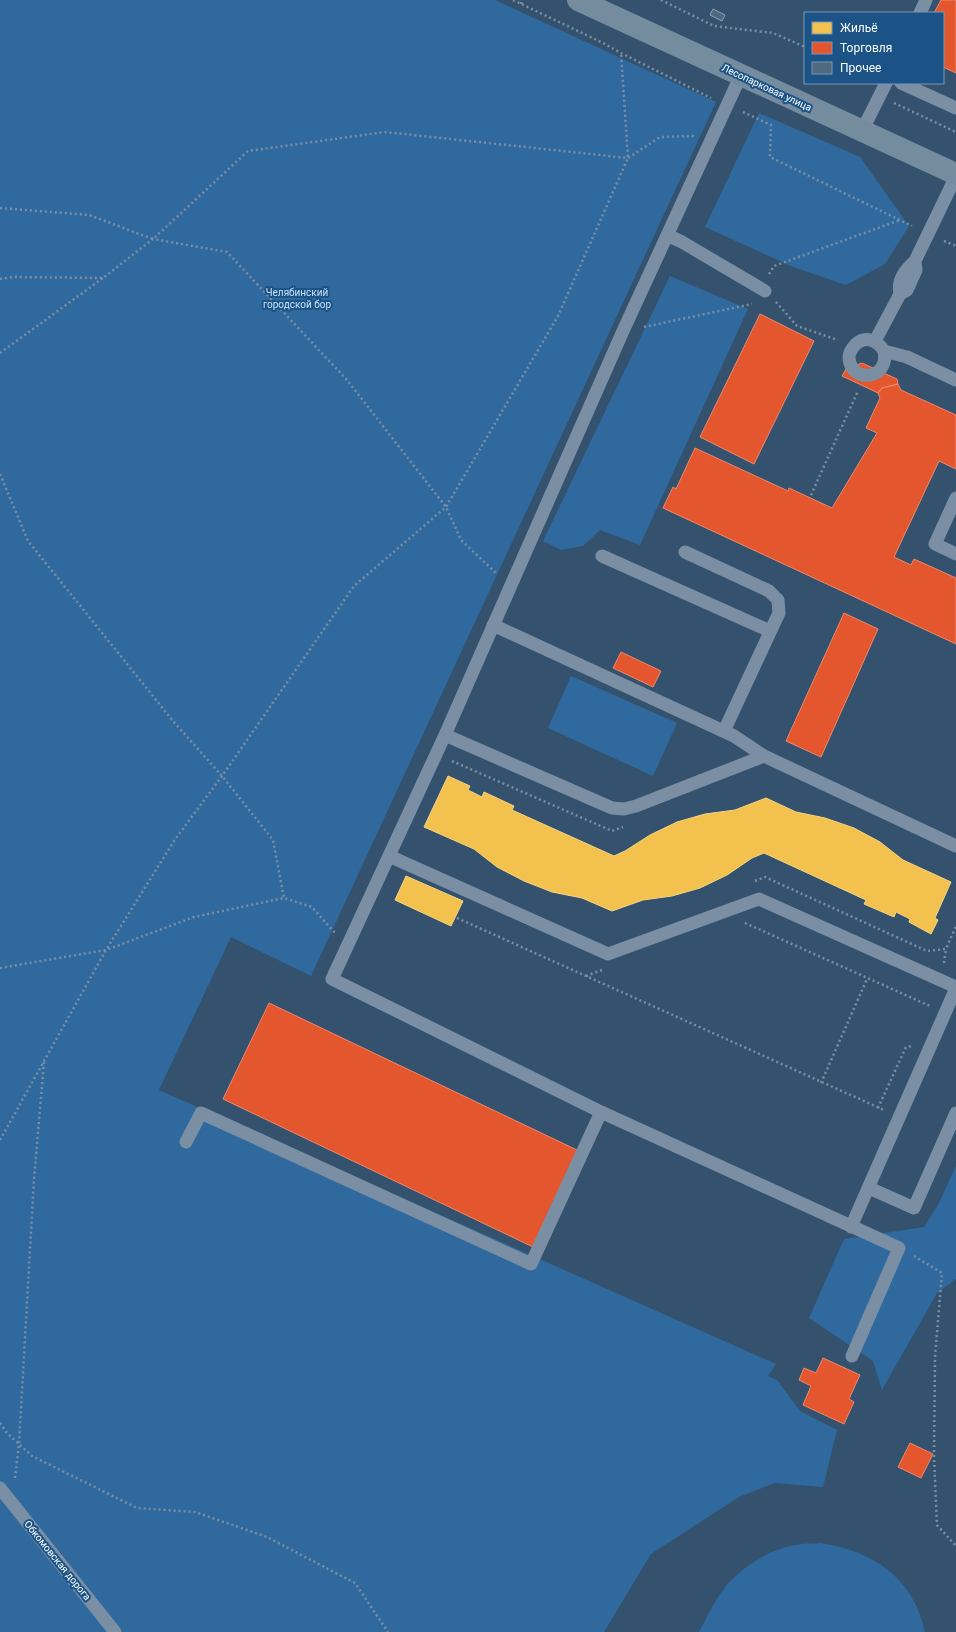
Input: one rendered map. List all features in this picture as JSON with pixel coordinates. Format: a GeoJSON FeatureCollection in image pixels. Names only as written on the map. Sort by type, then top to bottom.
{"type":"FeatureCollection","features":[{"type":"Feature","properties":{"kind":"main road","name":"Лесопарковая улица"},"geometry":{"type":"LineString","coordinates":[[578,0],[956,175]]}},
{"type":"Feature","properties":{"kind":"lane"},"geometry":{"type":"LineString","coordinates":[[920,12],[926,0]]}},
{"type":"Feature","properties":{"kind":"lane"},"geometry":{"type":"LineString","coordinates":[[740,75],[493,624],[445,735],[332,979],[601,1112],[900,1248],[852,1356]]}},
{"type":"Feature","properties":{"kind":"lane"},"geometry":{"type":"LineString","coordinates":[[862,131],[885,84]]}},
{"type":"Feature","properties":{"kind":"lane"},"geometry":{"type":"LineString","coordinates":[[903,84],[956,108]]}},
{"type":"Feature","properties":{"kind":"lane"},"geometry":{"type":"LineString","coordinates":[[875,341],[900,294],[898,286],[901,278],[906,269],[915,261],[956,175]]}},
{"type":"Feature","properties":{"kind":"lane"},"geometry":{"type":"LineString","coordinates":[[667,235],[682,242],[765,290]]}},
{"type":"Feature","properties":{"kind":"lane"},"geometry":{"type":"LineString","coordinates":[[862,340],[875,341],[884,351],[886,358],[884,365],[880,371],[873,375],[866,376],[859,374],[853,369],[850,363],[849,355],[852,348],[862,340]]}},
{"type":"Feature","properties":{"kind":"lane"},"geometry":{"type":"LineString","coordinates":[[884,351],[907,357],[956,380]]}},
{"type":"Feature","properties":{"kind":"lane"},"geometry":{"type":"LineString","coordinates":[[956,498],[934,544],[956,554]]}},
{"type":"Feature","properties":{"kind":"lane"},"geometry":{"type":"LineString","coordinates":[[685,552],[769,591],[778,600],[779,613],[724,731]]}},
{"type":"Feature","properties":{"kind":"lane"},"geometry":{"type":"LineString","coordinates":[[602,556],[770,632]]}},
{"type":"Feature","properties":{"kind":"lane"},"geometry":{"type":"LineString","coordinates":[[493,624],[724,731],[764,756],[956,846]]}},
{"type":"Feature","properties":{"kind":"lane"},"geometry":{"type":"LineString","coordinates":[[445,735],[612,808],[624,809],[636,806],[764,756]]}},
{"type":"Feature","properties":{"kind":"lane"},"geometry":{"type":"LineString","coordinates":[[389,856],[608,954],[759,899],[956,987],[851,1227]]}},
{"type":"Feature","properties":{"kind":"lane"},"geometry":{"type":"LineString","coordinates":[[186,1142],[201,1112],[532,1264],[601,1112]]}},
{"type":"Feature","properties":{"kind":"lane"},"geometry":{"type":"LineString","coordinates":[[869,1188],[914,1208],[956,1113]]}},
{"type":"Feature","properties":{"kind":"lane","name":"Обкомовская дорога"},"geometry":{"type":"LineString","coordinates":[[0,1488],[115,1632]]}},
{"type":"Feature","properties":{"kind":"path"},"geometry":{"type":"LineString","coordinates":[[513,0],[771,125],[770,157],[956,246]]}},
{"type":"Feature","properties":{"kind":"path"},"geometry":{"type":"LineString","coordinates":[[521,4],[522,0]]}},
{"type":"Feature","properties":{"kind":"path"},"geometry":{"type":"LineString","coordinates":[[662,0],[714,26],[773,33],[804,47]]}},
{"type":"Feature","properties":{"kind":"path"},"geometry":{"type":"LineString","coordinates":[[0,1140],[106,950],[174,842],[222,776],[354,586],[446,507],[558,316],[628,158],[621,53]]}},
{"type":"Feature","properties":{"kind":"path"},"geometry":{"type":"LineString","coordinates":[[879,96],[956,132]]}},
{"type":"Feature","properties":{"kind":"path"},"geometry":{"type":"LineString","coordinates":[[0,353],[103,278],[152,239],[248,151],[385,132],[628,158],[660,137],[713,136]]}},
{"type":"Feature","properties":{"kind":"path"},"geometry":{"type":"LineString","coordinates":[[0,208],[89,214],[152,239],[227,252],[347,380],[446,507],[461,540],[510,586]]}},
{"type":"Feature","properties":{"kind":"path"},"geometry":{"type":"LineString","coordinates":[[0,279],[13,277],[103,278]]}},
{"type":"Feature","properties":{"kind":"path"},"geometry":{"type":"LineString","coordinates":[[765,290],[797,326],[834,337],[852,348]]}},
{"type":"Feature","properties":{"kind":"path"},"geometry":{"type":"LineString","coordinates":[[811,495],[861,384],[859,374]]}},
{"type":"Feature","properties":{"kind":"path"},"geometry":{"type":"LineString","coordinates":[[0,474],[28,541],[173,721],[222,776],[273,840],[284,898]]}},
{"type":"Feature","properties":{"kind":"path"},"geometry":{"type":"LineString","coordinates":[[436,753],[612,831],[627,826]]}},
{"type":"Feature","properties":{"kind":"path"},"geometry":{"type":"LineString","coordinates":[[750,883],[765,877],[927,950],[946,949],[956,926]]}},
{"type":"Feature","properties":{"kind":"path"},"geometry":{"type":"LineString","coordinates":[[0,968],[106,950],[194,917],[284,898],[312,907],[347,947]]}},
{"type":"Feature","properties":{"kind":"path"},"geometry":{"type":"LineString","coordinates":[[457,918],[899,1117]]}},
{"type":"Feature","properties":{"kind":"path"},"geometry":{"type":"LineString","coordinates":[[744,922],[945,1013]]}},
{"type":"Feature","properties":{"kind":"path"},"geometry":{"type":"LineString","coordinates":[[586,976],[608,968]]}},
{"type":"Feature","properties":{"kind":"path"},"geometry":{"type":"LineString","coordinates":[[821,1083],[867,979]]}},
{"type":"Feature","properties":{"kind":"path"},"geometry":{"type":"LineString","coordinates":[[12,1503],[19,1444],[34,1179],[44,1060]]}},
{"type":"Feature","properties":{"kind":"path"},"geometry":{"type":"LineString","coordinates":[[900,1248],[942,1273],[935,1357],[934,1457],[937,1525],[956,1546]]}},
{"type":"Feature","properties":{"kind":"path"},"geometry":{"type":"LineString","coordinates":[[0,1423],[7,1434],[32,1456],[137,1508],[195,1512],[274,1541],[355,1582],[388,1632]]}},
{"type":"Feature","properties":{"kind":"green space","name":"Челябинский городской бор"},"geometry":{"type":"Polygon","coordinates":[[[0,0],[495,0],[716,102],[311,976],[231,937],[159,1090],[776,1364],[768,1376],[777,1380],[800,1411],[837,1430],[823,1487],[775,1483],[739,1497],[651,1554],[604,1632],[0,1632],[0,0]]]}},
{"type":"Feature","properties":{"kind":"green space"},"geometry":{"type":"Polygon","coordinates":[[[759,113],[860,157],[909,226],[885,264],[846,285],[793,267],[705,227],[759,113]]]}},
{"type":"Feature","properties":{"kind":"green space"},"geometry":{"type":"Polygon","coordinates":[[[670,276],[748,309],[640,545],[600,530],[583,546],[561,550],[543,541],[670,276]]]}},
{"type":"Feature","properties":{"kind":"green space"},"geometry":{"type":"Polygon","coordinates":[[[571,676],[677,723],[653,776],[548,728],[571,676]]]}},
{"type":"Feature","properties":{"kind":"green space"},"geometry":{"type":"Polygon","coordinates":[[[956,1166],[956,1279],[937,1293],[882,1390],[873,1361],[809,1318],[844,1239],[924,1227],[938,1205],[956,1166]]]}},
{"type":"Feature","properties":{"kind":"green space"},"geometry":{"type":"Polygon","coordinates":[[[820,1543],[857,1553],[873,1560],[888,1570],[911,1596],[919,1613],[925,1632],[699,1632],[720,1594],[745,1568],[767,1555],[790,1546],[820,1543]]]}},
{"type":"Feature","properties":{"kind":"building: Жильё"},"geometry":{"type":"Polygon","coordinates":[[[448,776],[470,786],[468,790],[482,797],[484,792],[514,806],[512,810],[614,856],[625,851],[650,835],[677,822],[705,814],[735,810],[766,798],[796,812],[825,818],[854,828],[880,842],[903,860],[951,882],[935,918],[938,920],[931,934],[909,922],[910,919],[896,912],[894,917],[864,904],[866,900],[764,853],[752,858],[727,875],[700,888],[672,896],[643,900],[612,911],[582,898],[552,892],[524,881],[497,867],[474,849],[424,827],[448,776]]]}},
{"type":"Feature","properties":{"kind":"building: Жильё"},"geometry":{"type":"Polygon","coordinates":[[[406,876],[463,901],[451,926],[395,900],[406,876]]]}},
{"type":"Feature","properties":{"kind":"building: Торговля"},"geometry":{"type":"Polygon","coordinates":[[[941,0],[956,0],[956,73],[944,67],[944,12],[935,12],[941,0]]]}},
{"type":"Feature","properties":{"kind":"building: Торговля"},"geometry":{"type":"Polygon","coordinates":[[[760,314],[814,341],[754,464],[700,437],[760,314]]]}},
{"type":"Feature","properties":{"kind":"building: Торговля"},"geometry":{"type":"Polygon","coordinates":[[[862,363],[897,379],[898,384],[882,388],[878,393],[842,376],[846,369],[862,363]]]}},
{"type":"Feature","properties":{"kind":"building: Торговля"},"geometry":{"type":"Polygon","coordinates":[[[898,384],[901,390],[956,415],[956,469],[939,461],[894,557],[911,565],[914,559],[956,578],[956,644],[663,508],[673,487],[676,489],[695,448],[788,491],[789,488],[832,508],[877,433],[866,428],[880,398],[878,393],[882,388],[898,384]]]}},
{"type":"Feature","properties":{"kind":"building: Торговля"},"geometry":{"type":"Polygon","coordinates":[[[844,613],[878,629],[821,757],[786,741],[844,613]]]}},
{"type":"Feature","properties":{"kind":"building: Торговля"},"geometry":{"type":"Polygon","coordinates":[[[621,652],[661,671],[653,687],[613,668],[621,652]]]}},
{"type":"Feature","properties":{"kind":"building: Торговля"},"geometry":{"type":"Polygon","coordinates":[[[269,1003],[579,1151],[533,1247],[223,1099],[269,1003]]]}},
{"type":"Feature","properties":{"kind":"building: Торговля"},"geometry":{"type":"Polygon","coordinates":[[[823,1358],[860,1375],[849,1399],[854,1402],[844,1424],[803,1405],[811,1386],[799,1380],[804,1368],[816,1373],[823,1358]]]}},
{"type":"Feature","properties":{"kind":"building: Торговля"},"geometry":{"type":"Polygon","coordinates":[[[910,1443],[933,1454],[921,1478],[898,1467],[910,1443]]]}},
{"type":"Feature","properties":{"kind":"building: Прочее"},"geometry":{"type":"Polygon","coordinates":[[[713,9],[725,15],[722,21],[710,15],[713,9]]]}}]}
